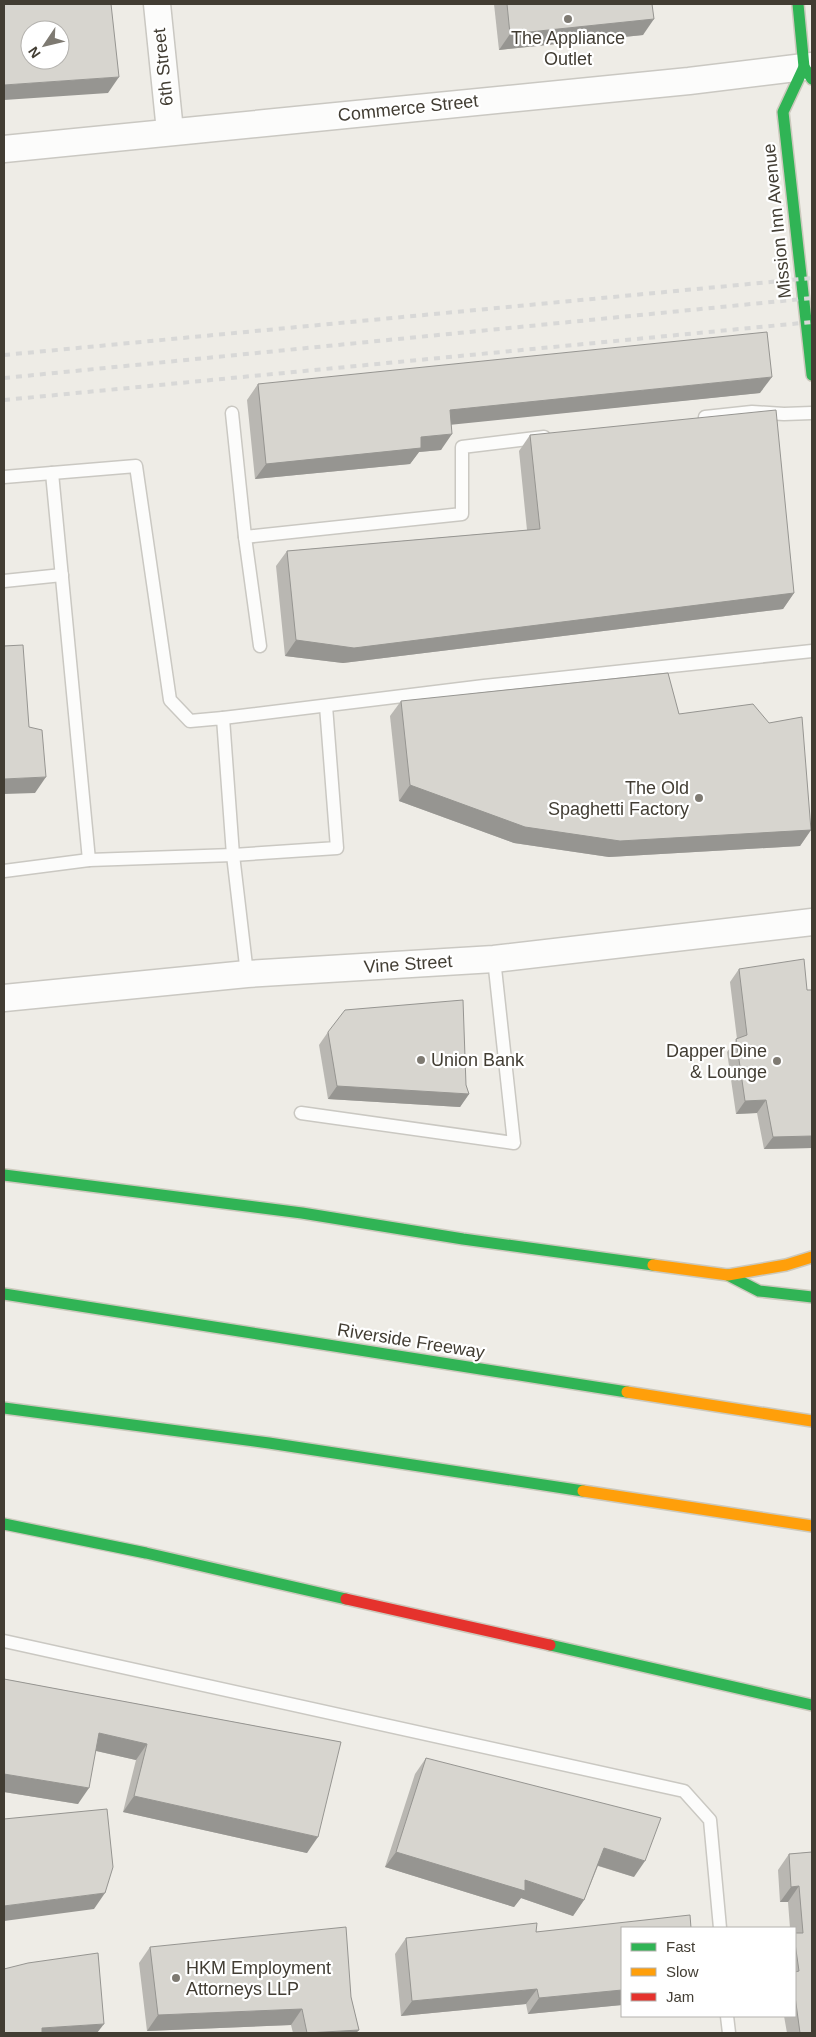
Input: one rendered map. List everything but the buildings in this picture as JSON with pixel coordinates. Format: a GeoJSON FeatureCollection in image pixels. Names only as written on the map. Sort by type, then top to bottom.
{"type":"FeatureCollection","features":[{"type":"Feature","properties":{"kind":"main road"},"geometry":{"type":"LineString","coordinates":[[798,4],[810,71]]}},
{"type":"Feature","properties":{"kind":"main road","name":"Mission Inn Avenue"},"geometry":{"type":"LineString","coordinates":[[810,71],[783,112],[812,375]]}},
{"type":"Feature","properties":{"kind":"main road"},"geometry":{"type":"LineString","coordinates":[[4,1175],[302,1213],[463,1239],[728,1275],[786,1265],[812,1257]]}},
{"type":"Feature","properties":{"kind":"main road"},"geometry":{"type":"LineString","coordinates":[[728,1275],[759,1291],[812,1297]]}},
{"type":"Feature","properties":{"kind":"main road","name":"Riverside Freeway"},"geometry":{"type":"LineString","coordinates":[[4,1294],[812,1421]]}},
{"type":"Feature","properties":{"kind":"main road"},"geometry":{"type":"LineString","coordinates":[[4,1408],[269,1443],[812,1526]]}},
{"type":"Feature","properties":{"kind":"main road"},"geometry":{"type":"LineString","coordinates":[[4,1524],[146,1553],[812,1705]]}},
{"type":"Feature","properties":{"kind":"street","name":"6th Street"},"geometry":{"type":"LineString","coordinates":[[157,4],[170,131]]}},
{"type":"Feature","properties":{"kind":"street","name":"Commerce Street"},"geometry":{"type":"LineString","coordinates":[[4,148],[810,71]]}},
{"type":"Feature","properties":{"kind":"street","name":"Vine Street"},"geometry":{"type":"LineString","coordinates":[[4,998],[247,974],[494,959],[812,922]]}},
{"type":"Feature","properties":{"kind":"lane"},"geometry":{"type":"LineString","coordinates":[[694,419],[752,412],[812,413]]}},
{"type":"Feature","properties":{"kind":"lane"},"geometry":{"type":"LineString","coordinates":[[232,413],[245,536],[260,646]]}},
{"type":"Feature","properties":{"kind":"lane"},"geometry":{"type":"LineString","coordinates":[[245,536],[462,514],[462,447],[558,435]]}},
{"type":"Feature","properties":{"kind":"lane"},"geometry":{"type":"LineString","coordinates":[[4,477],[136,466],[170,700],[190,721],[484,686],[812,651]]}},
{"type":"Feature","properties":{"kind":"lane"},"geometry":{"type":"LineString","coordinates":[[52,473],[89,860]]}},
{"type":"Feature","properties":{"kind":"lane"},"geometry":{"type":"LineString","coordinates":[[4,580],[62,574]]}},
{"type":"Feature","properties":{"kind":"lane"},"geometry":{"type":"LineString","coordinates":[[4,871],[89,860],[233,855],[337,848],[326,706]]}},
{"type":"Feature","properties":{"kind":"lane"},"geometry":{"type":"LineString","coordinates":[[223,718],[233,855],[247,974]]}},
{"type":"Feature","properties":{"kind":"lane"},"geometry":{"type":"LineString","coordinates":[[300,1113],[514,1143],[494,959]]}},
{"type":"Feature","properties":{"kind":"lane"},"geometry":{"type":"LineString","coordinates":[[4,1642],[684,1791],[710,1820],[720,1927]]}},
{"type":"Feature","properties":{"kind":"lane"},"geometry":{"type":"LineString","coordinates":[[727,2017],[729,2033]]}},
{"type":"Feature","properties":{"kind":"railway"},"geometry":{"type":"LineString","coordinates":[[4,355],[812,278]]}},
{"type":"Feature","properties":{"kind":"railway"},"geometry":{"type":"LineString","coordinates":[[4,378],[812,298]]}},
{"type":"Feature","properties":{"kind":"railway"},"geometry":{"type":"LineString","coordinates":[[4,400],[812,322]]}},
{"type":"Feature","properties":{"kind":"traffic: fast"},"geometry":{"type":"LineString","coordinates":[[798,4],[804,67]]}},
{"type":"Feature","properties":{"kind":"traffic: fast"},"geometry":{"type":"LineString","coordinates":[[812,79],[804,67],[783,112],[812,375]]}},
{"type":"Feature","properties":{"kind":"traffic: fast"},"geometry":{"type":"LineString","coordinates":[[4,1175],[302,1213],[463,1239],[653,1265]]}},
{"type":"Feature","properties":{"kind":"traffic: fast"},"geometry":{"type":"LineString","coordinates":[[728,1275],[759,1291],[812,1297]]}},
{"type":"Feature","properties":{"kind":"traffic: fast"},"geometry":{"type":"LineString","coordinates":[[4,1294],[627,1392]]}},
{"type":"Feature","properties":{"kind":"traffic: fast"},"geometry":{"type":"LineString","coordinates":[[4,1408],[269,1443],[583,1491]]}},
{"type":"Feature","properties":{"kind":"traffic: fast"},"geometry":{"type":"LineString","coordinates":[[4,1524],[146,1553],[346,1599]]}},
{"type":"Feature","properties":{"kind":"traffic: fast"},"geometry":{"type":"LineString","coordinates":[[550,1645],[812,1705]]}},
{"type":"Feature","properties":{"kind":"traffic: slow"},"geometry":{"type":"LineString","coordinates":[[653,1265],[728,1275],[786,1265],[812,1257]]}},
{"type":"Feature","properties":{"kind":"traffic: slow"},"geometry":{"type":"LineString","coordinates":[[627,1392],[812,1421]]}},
{"type":"Feature","properties":{"kind":"traffic: slow"},"geometry":{"type":"LineString","coordinates":[[583,1491],[812,1526]]}},
{"type":"Feature","properties":{"kind":"traffic: jam"},"geometry":{"type":"LineString","coordinates":[[346,1599],[550,1645]]}},
{"type":"Feature","properties":{"kind":"place","name":"The Appliance Outlet"},"geometry":{"type":"Point","coordinates":[568,19]}},
{"type":"Feature","properties":{"kind":"place","name":"The Old Spaghetti Factory"},"geometry":{"type":"Point","coordinates":[699,798]}},
{"type":"Feature","properties":{"kind":"place","name":"Union Bank"},"geometry":{"type":"Point","coordinates":[421,1060]}},
{"type":"Feature","properties":{"kind":"place","name":"Dapper Dine & Lounge"},"geometry":{"type":"Point","coordinates":[777,1061]}},
{"type":"Feature","properties":{"kind":"place","name":"HKM Employment Attorneys LLP"},"geometry":{"type":"Point","coordinates":[176,1978]}}]}
